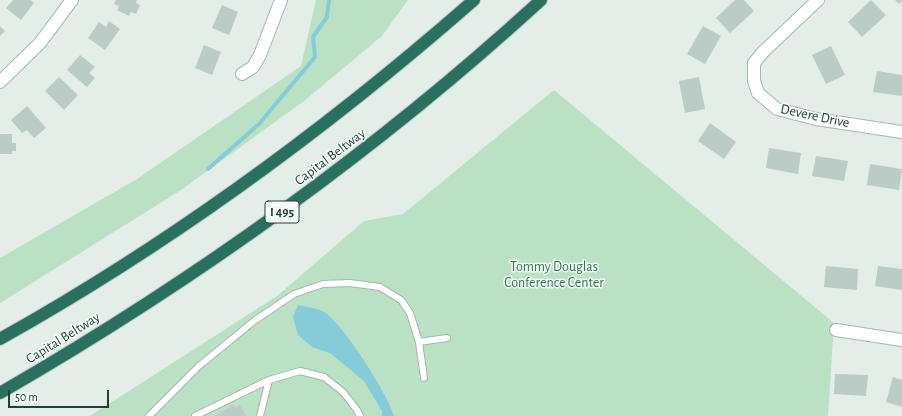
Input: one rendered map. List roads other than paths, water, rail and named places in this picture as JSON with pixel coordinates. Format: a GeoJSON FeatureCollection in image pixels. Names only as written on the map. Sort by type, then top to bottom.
{"type":"FeatureCollection","features":[{"type":"Feature","properties":{"kind":"highway","name":"Capital Beltway"},"geometry":{"type":"LineString","coordinates":[[0,338],[78,294],[142,253],[271,164],[377,83],[474,0]]}},
{"type":"Feature","properties":{"kind":"highway","name":"Capital Beltway"},"geometry":{"type":"LineString","coordinates":[[0,393],[120,320],[230,248],[297,201],[411,113],[500,38],[541,0]]}},
{"type":"Feature","properties":{"kind":"street"},"geometry":{"type":"LineString","coordinates":[[0,82],[40,42],[72,0]]}},
{"type":"Feature","properties":{"kind":"street"},"geometry":{"type":"LineString","coordinates":[[242,74],[253,66],[260,55],[281,0]]}},
{"type":"Feature","properties":{"kind":"street","name":"Devere Drive"},"geometry":{"type":"LineString","coordinates":[[818,0],[763,52],[754,63],[754,81],[758,93],[776,109],[816,119],[902,132]]}},
{"type":"Feature","properties":{"kind":"street"},"geometry":{"type":"LineString","coordinates":[[836,330],[902,340]]}},
{"type":"Feature","properties":{"kind":"lane"},"geometry":{"type":"LineString","coordinates":[[149,416],[199,366],[254,321],[294,294],[323,284],[350,283],[380,287],[401,300],[410,313],[419,342],[424,378]]}},
{"type":"Feature","properties":{"kind":"lane"},"geometry":{"type":"LineString","coordinates":[[419,342],[447,338]]}},
{"type":"Feature","properties":{"kind":"lane"},"geometry":{"type":"LineString","coordinates":[[195,416],[268,380],[300,371],[324,377],[343,392],[360,416]]}},
{"type":"Feature","properties":{"kind":"lane"},"geometry":{"type":"LineString","coordinates":[[260,416],[268,380]]}},
{"type":"Feature","properties":{"kind":"water"},"geometry":{"type":"Polygon","coordinates":[[[298,305],[324,312],[342,330],[364,360],[394,416],[382,416],[382,411],[364,381],[330,353],[312,347],[298,335],[293,317],[298,305]]]}},
{"type":"Feature","properties":{"kind":"waterway"},"geometry":{"type":"LineString","coordinates":[[208,169],[259,124],[315,57],[313,37],[327,17],[329,0]]}},
{"type":"Feature","properties":{"kind":"park label","name":"Tommy Douglas Conference Center"},"geometry":{"type":"Point","coordinates":[554,276]}}]}
